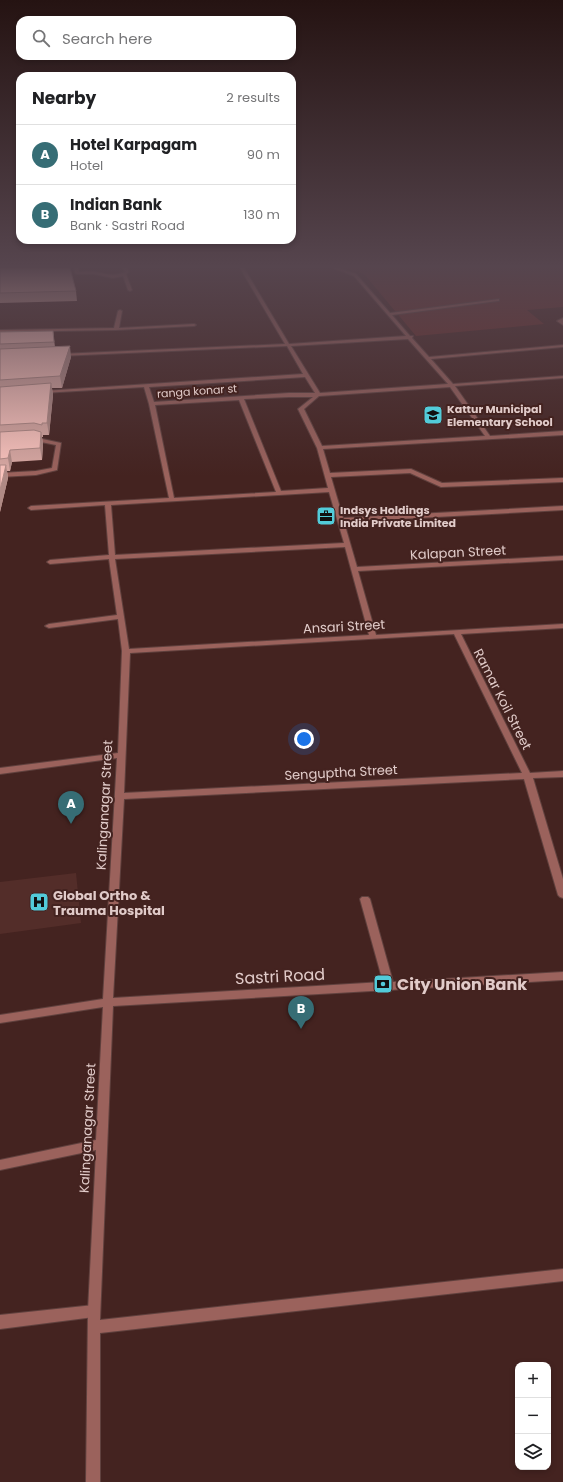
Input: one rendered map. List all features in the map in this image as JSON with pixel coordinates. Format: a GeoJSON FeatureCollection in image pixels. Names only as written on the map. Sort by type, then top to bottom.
{"type":"FeatureCollection","features":[{"type":"Feature","properties":{"kind":"street"},"geometry":{"type":"LineString","coordinates":[[283,337],[318,395],[301,409],[320,448],[373,637]]}},
{"type":"Feature","properties":{"kind":"street"},"geometry":{"type":"LineString","coordinates":[[56,356],[288,345],[409,337]]}},
{"type":"Feature","properties":{"kind":"street"},"geometry":{"type":"LineString","coordinates":[[411,337],[452,386],[488,437]]}},
{"type":"Feature","properties":{"kind":"street"},"geometry":{"type":"LineString","coordinates":[[428,358],[563,346]]}},
{"type":"Feature","properties":{"kind":"street"},"geometry":{"type":"LineString","coordinates":[[38,393],[306,375]]}},
{"type":"Feature","properties":{"kind":"street","name":"ranga konar st"},"geometry":{"type":"LineString","coordinates":[[172,500],[152,404],[318,395],[563,377]]}},
{"type":"Feature","properties":{"kind":"street"},"geometry":{"type":"LineString","coordinates":[[146,385],[152,404]]}},
{"type":"Feature","properties":{"kind":"street"},"geometry":{"type":"LineString","coordinates":[[241,398],[279,493]]}},
{"type":"Feature","properties":{"kind":"street"},"geometry":{"type":"LineString","coordinates":[[320,448],[563,433]]}},
{"type":"Feature","properties":{"kind":"street"},"geometry":{"type":"LineString","coordinates":[[0,475],[36,473],[55,469],[59,444],[29,439]]}},
{"type":"Feature","properties":{"kind":"street"},"geometry":{"type":"LineString","coordinates":[[327,475],[411,471],[441,485],[563,480]]}},
{"type":"Feature","properties":{"kind":"street"},"geometry":{"type":"LineString","coordinates":[[31,508],[332,490]]}},
{"type":"Feature","properties":{"kind":"street"},"geometry":{"type":"LineString","coordinates":[[108,504],[112,557]]}},
{"type":"Feature","properties":{"kind":"street"},"geometry":{"type":"LineString","coordinates":[[340,520],[563,508]]}},
{"type":"Feature","properties":{"kind":"street"},"geometry":{"type":"LineString","coordinates":[[50,562],[112,557],[347,545]]}},
{"type":"Feature","properties":{"kind":"street","name":"Kalinganagar Street"},"geometry":{"type":"LineString","coordinates":[[93,1482],[94,1311],[126,650],[112,557]]}},
{"type":"Feature","properties":{"kind":"street","name":"Kalapan Street"},"geometry":{"type":"LineString","coordinates":[[354,569],[563,558]]}},
{"type":"Feature","properties":{"kind":"street"},"geometry":{"type":"LineString","coordinates":[[49,626],[121,617]]}},
{"type":"Feature","properties":{"kind":"street","name":"Ansari Street"},"geometry":{"type":"LineString","coordinates":[[126,650],[563,626]]}},
{"type":"Feature","properties":{"kind":"street","name":"Ramar Koil Street"},"geometry":{"type":"LineString","coordinates":[[456,632],[528,777],[563,895]]}},
{"type":"Feature","properties":{"kind":"street"},"geometry":{"type":"LineString","coordinates":[[0,771],[122,755]]}},
{"type":"Feature","properties":{"kind":"street","name":"Senguptha Street"},"geometry":{"type":"LineString","coordinates":[[120,796],[528,777],[563,774]]}},
{"type":"Feature","properties":{"kind":"street"},"geometry":{"type":"LineString","coordinates":[[365,899],[389,986]]}},
{"type":"Feature","properties":{"kind":"street","name":"Sastri Road"},"geometry":{"type":"LineString","coordinates":[[0,1019],[108,1002],[563,976]]}},
{"type":"Feature","properties":{"kind":"street"},"geometry":{"type":"LineString","coordinates":[[0,1165],[102,1144]]}},
{"type":"Feature","properties":{"kind":"street"},"geometry":{"type":"LineString","coordinates":[[94,1327],[563,1275]]}},
{"type":"Feature","properties":{"kind":"street"},"geometry":{"type":"LineString","coordinates":[[0,1322],[94,1311]]}},
{"type":"Feature","properties":{"kind":"shaded area","name":"Global Ortho & Trauma Hospital"},"geometry":{"type":"Polygon","coordinates":[[[76,873],[81,923],[0,934],[0,882],[76,873]]]}},
{"type":"Feature","properties":{"kind":"building"},"geometry":{"type":"Polygon","coordinates":[[[0,337],[54,337],[54,342],[0,344],[0,337]]]}},
{"type":"Feature","properties":{"kind":"building"},"geometry":{"type":"Polygon","coordinates":[[[70,346],[60,376],[0,380],[0,349],[70,346]]]}},
{"type":"Feature","properties":{"kind":"building"},"geometry":{"type":"Polygon","coordinates":[[[51,383],[47,423],[42,423],[42,425],[34,423],[0,425],[0,387],[51,383]]]}},
{"type":"Feature","properties":{"kind":"building"},"geometry":{"type":"Polygon","coordinates":[[[34,430],[41,432],[40,448],[10,450],[8,458],[0,459],[0,432],[34,430]]]}},
{"type":"Feature","properties":{"kind":"building"},"geometry":{"type":"Polygon","coordinates":[[[0,465],[6,465],[0,490],[0,465]]]}},
{"type":"Feature","properties":{"kind":"place","name":"Kattur Municipal Elementary School"},"geometry":{"type":"Point","coordinates":[433,415]}},
{"type":"Feature","properties":{"kind":"place","name":"Indsys Holdings India Private Limited"},"geometry":{"type":"Point","coordinates":[326,516]}},
{"type":"Feature","properties":{"kind":"place","name":"Hotel Karpagam"},"geometry":{"type":"Point","coordinates":[71,824]}},
{"type":"Feature","properties":{"kind":"place","name":"Global Ortho & Trauma Hospital"},"geometry":{"type":"Point","coordinates":[39,902]}},
{"type":"Feature","properties":{"kind":"place","name":"City Union Bank"},"geometry":{"type":"Point","coordinates":[383,984]}},
{"type":"Feature","properties":{"kind":"place","name":"Indian Bank"},"geometry":{"type":"Point","coordinates":[301,1029]}}]}
